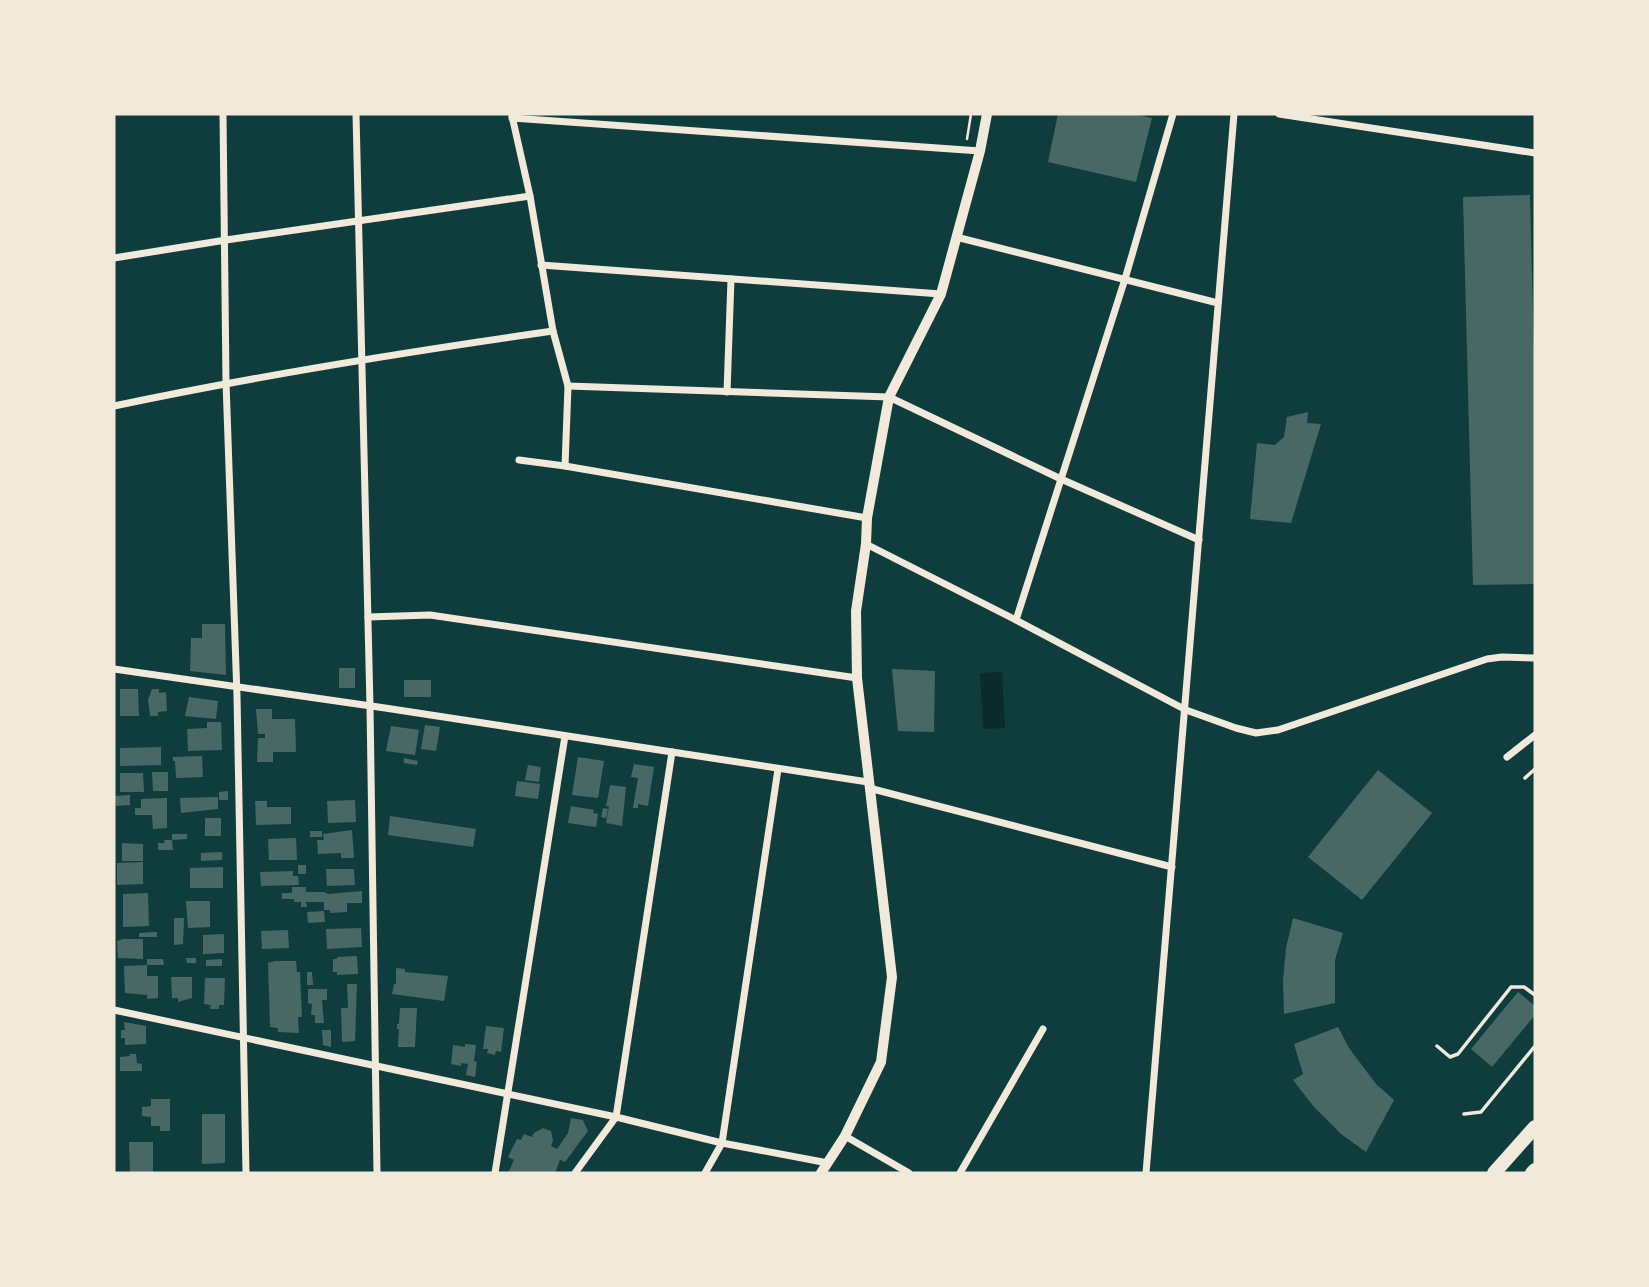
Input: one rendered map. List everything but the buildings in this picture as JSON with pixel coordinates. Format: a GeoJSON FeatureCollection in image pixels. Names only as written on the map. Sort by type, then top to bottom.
{"type":"FeatureCollection","features":[{"type":"Feature","properties":{"kind":"highway"},"geometry":{"type":"LineString","coordinates":[[1494,1173],[1535,1127]]}},
{"type":"Feature","properties":{"kind":"street"},"geometry":{"type":"LineString","coordinates":[[223,114],[226,382],[237,687],[246,1173]]}},
{"type":"Feature","properties":{"kind":"street"},"geometry":{"type":"LineString","coordinates":[[356,114],[370,706],[377,1173]]}},
{"type":"Feature","properties":{"kind":"street"},"geometry":{"type":"LineString","coordinates":[[821,1173],[845,1136],[881,1062],[892,976],[857,678],[856,611],[867,518],[889,397],[940,294],[980,151],[987,114]]}},
{"type":"Feature","properties":{"kind":"street"},"geometry":{"type":"LineString","coordinates":[[1016,620],[1125,279],[1173,114]]}},
{"type":"Feature","properties":{"kind":"street"},"geometry":{"type":"LineString","coordinates":[[1146,1173],[1234,114]]}},
{"type":"Feature","properties":{"kind":"street"},"geometry":{"type":"LineString","coordinates":[[1279,114],[1535,153]]}},
{"type":"Feature","properties":{"kind":"street"},"geometry":{"type":"LineString","coordinates":[[565,466],[568,386],[554,331],[530,196],[512,116],[980,151]]}},
{"type":"Feature","properties":{"kind":"street"},"geometry":{"type":"LineString","coordinates":[[114,258],[530,196]]}},
{"type":"Feature","properties":{"kind":"street"},"geometry":{"type":"LineString","coordinates":[[956,237],[1218,303]]}},
{"type":"Feature","properties":{"kind":"street"},"geometry":{"type":"LineString","coordinates":[[541,265],[940,294]]}},
{"type":"Feature","properties":{"kind":"street"},"geometry":{"type":"LineString","coordinates":[[727,392],[731,279]]}},
{"type":"Feature","properties":{"kind":"street"},"geometry":{"type":"LineString","coordinates":[[114,406],[226,382],[554,331]]}},
{"type":"Feature","properties":{"kind":"street"},"geometry":{"type":"LineString","coordinates":[[568,386],[889,397],[1061,479],[1199,540]]}},
{"type":"Feature","properties":{"kind":"street"},"geometry":{"type":"LineString","coordinates":[[519,460],[867,518]]}},
{"type":"Feature","properties":{"kind":"street"},"geometry":{"type":"LineString","coordinates":[[866,544],[1186,710],[1256,733],[1278,730],[1487,659],[1532,658],[1535,665]]}},
{"type":"Feature","properties":{"kind":"street"},"geometry":{"type":"LineString","coordinates":[[368,617],[430,615],[857,678]]}},
{"type":"Feature","properties":{"kind":"street"},"geometry":{"type":"LineString","coordinates":[[114,669],[672,752],[869,785],[1172,867]]}},
{"type":"Feature","properties":{"kind":"street"},"geometry":{"type":"LineString","coordinates":[[1507,757],[1535,735]]}},
{"type":"Feature","properties":{"kind":"street"},"geometry":{"type":"LineString","coordinates":[[495,1173],[565,736]]}},
{"type":"Feature","properties":{"kind":"street"},"geometry":{"type":"LineString","coordinates":[[575,1173],[616,1117],[672,752]]}},
{"type":"Feature","properties":{"kind":"street"},"geometry":{"type":"LineString","coordinates":[[705,1173],[722,1143],[778,769]]}},
{"type":"Feature","properties":{"kind":"street"},"geometry":{"type":"LineString","coordinates":[[114,1010],[616,1117],[722,1143],[828,1163]]}},
{"type":"Feature","properties":{"kind":"street"},"geometry":{"type":"LineString","coordinates":[[960,1173],[1043,1028]]}},
{"type":"Feature","properties":{"kind":"street"},"geometry":{"type":"LineString","coordinates":[[845,1136],[909,1173]]}},
{"type":"Feature","properties":{"kind":"lane"},"geometry":{"type":"LineString","coordinates":[[1525,778],[1535,769]]}},
{"type":"Feature","properties":{"kind":"lane"},"geometry":{"type":"LineString","coordinates":[[1437,1046],[1450,1057],[1458,1054],[1511,987],[1524,987],[1535,995]]}},
{"type":"Feature","properties":{"kind":"lane"},"geometry":{"type":"LineString","coordinates":[[1464,1114],[1481,1112],[1535,1046]]}},
{"type":"Feature","properties":{"kind":"water"},"geometry":{"type":"Polygon","coordinates":[[[1002,672],[1005,728],[983,729],[980,673],[1002,672]]]}}]}
